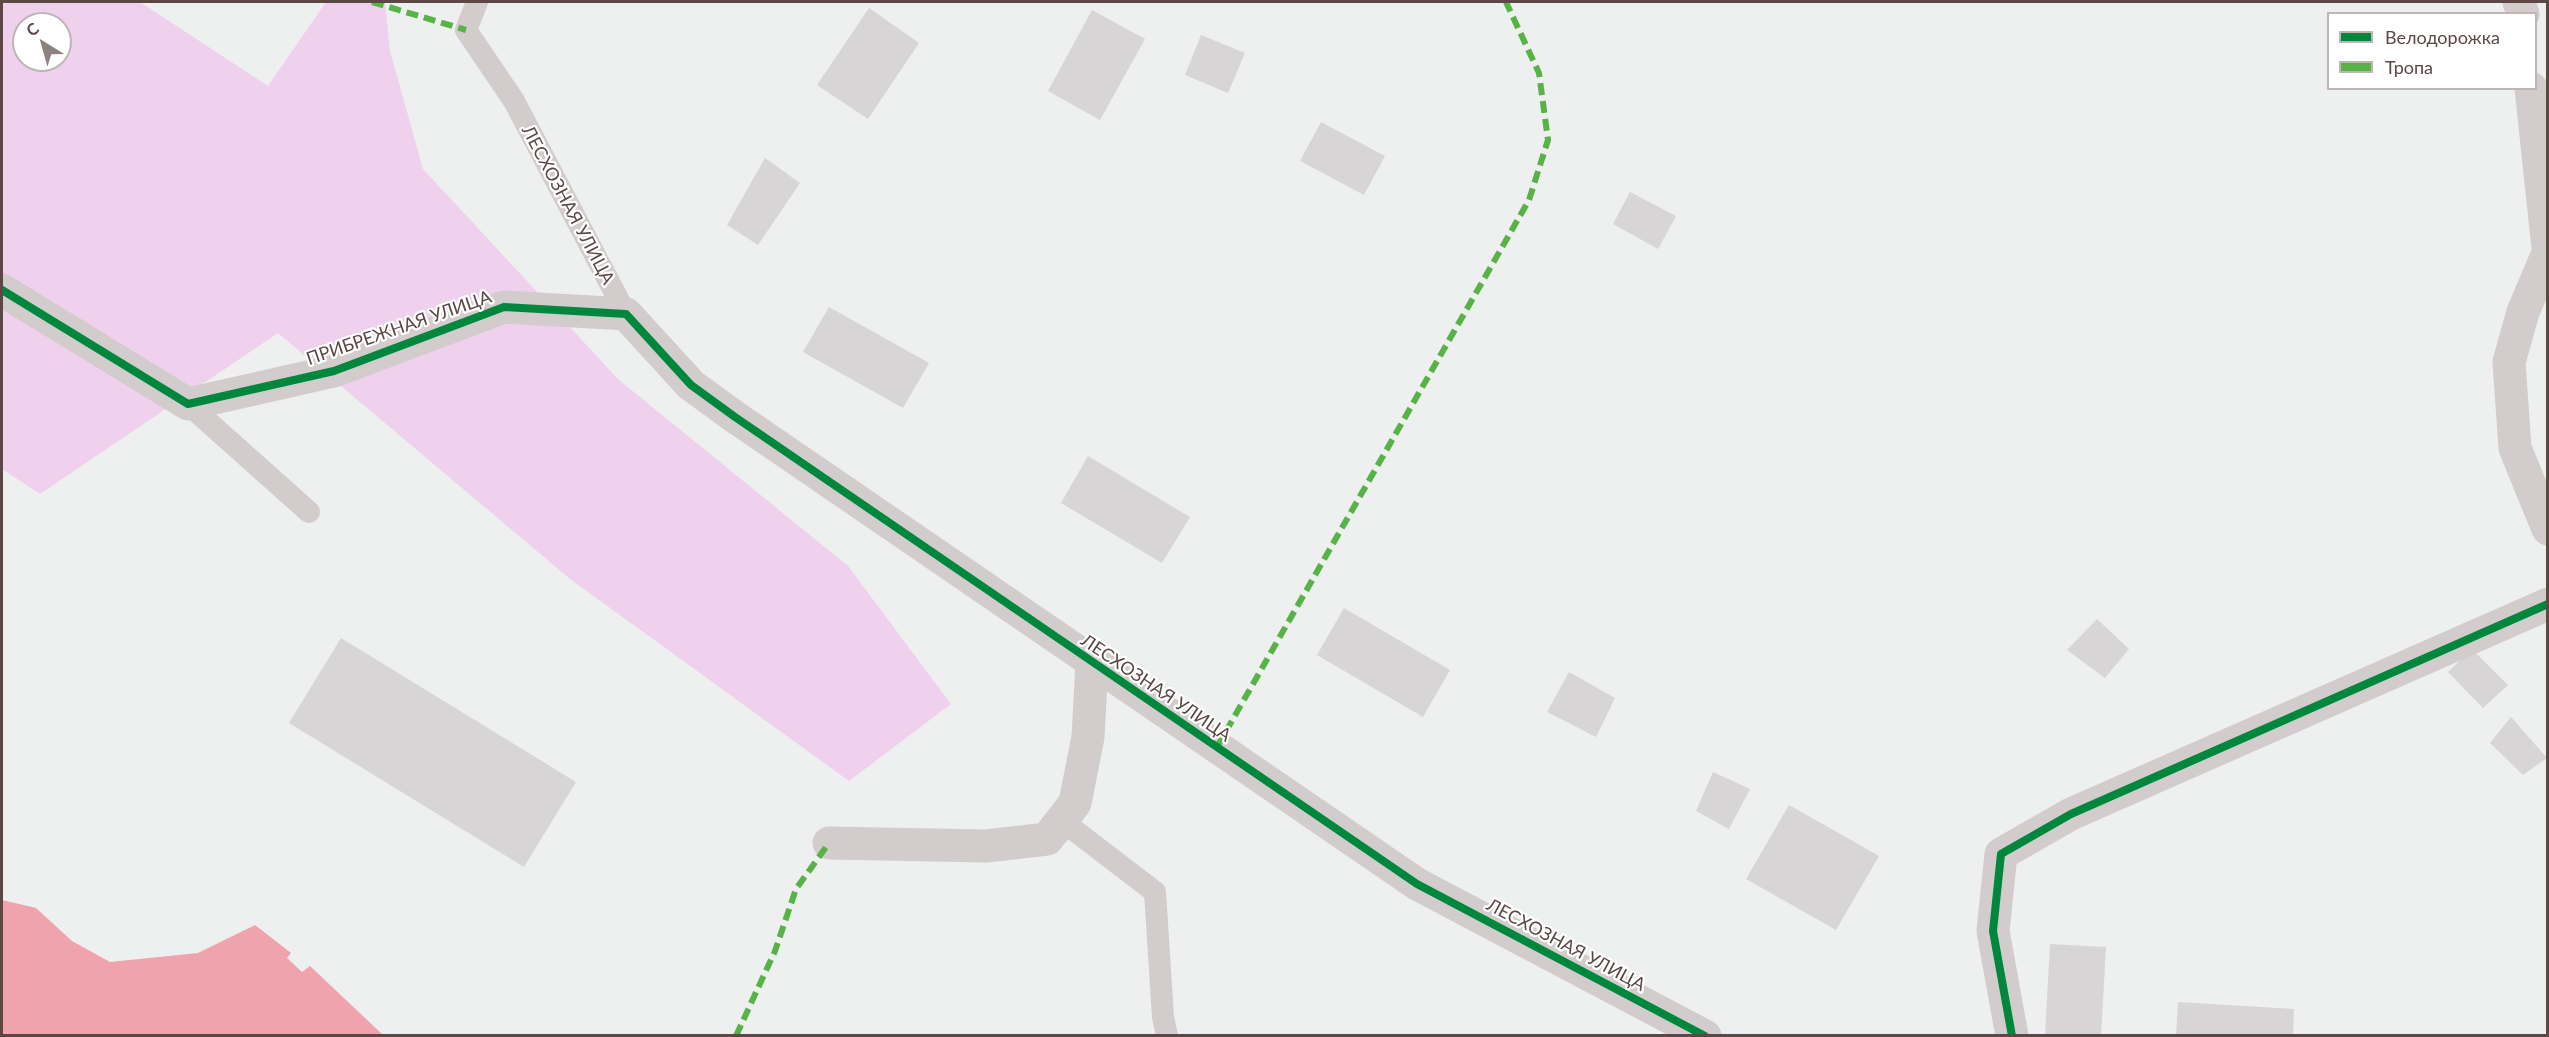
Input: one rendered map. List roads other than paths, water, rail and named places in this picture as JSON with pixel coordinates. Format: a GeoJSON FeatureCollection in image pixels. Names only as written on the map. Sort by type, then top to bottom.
{"type":"FeatureCollection","features":[{"type":"Feature","properties":{"kind":"street"},"geometry":{"type":"LineString","coordinates":[[2531,90],[2547,248]]}},
{"type":"Feature","properties":{"kind":"street"},"geometry":{"type":"LineString","coordinates":[[2547,253],[2523,312],[2509,362],[2515,448],[2547,529]]}},
{"type":"Feature","properties":{"kind":"street"},"geometry":{"type":"LineString","coordinates":[[2,290],[188,404]]}},
{"type":"Feature","properties":{"kind":"street","name":"ПРИБРЕЖНАЯ УЛИЦА"},"geometry":{"type":"LineString","coordinates":[[188,404],[334,371],[504,308],[626,314]]}},
{"type":"Feature","properties":{"kind":"street","name":"ЛЕСХОЗНАЯ УЛИЦА"},"geometry":{"type":"LineString","coordinates":[[626,314],[692,385],[1092,663],[1417,884],[1705,1035]]}},
{"type":"Feature","properties":{"kind":"street"},"geometry":{"type":"LineString","coordinates":[[2012,1035],[1993,931],[2001,854],[2070,814],[2547,604]]}},
{"type":"Feature","properties":{"kind":"street"},"geometry":{"type":"LineString","coordinates":[[829,843],[986,846],[1047,839],[1076,803],[1088,736],[1092,663]]}},
{"type":"Feature","properties":{"kind":"lane","name":"ЛЕСХОЗНАЯ УЛИЦА"},"geometry":{"type":"LineString","coordinates":[[477,2],[466,30],[514,101],[626,314]]}},
{"type":"Feature","properties":{"kind":"lane"},"geometry":{"type":"LineString","coordinates":[[188,404],[309,512]]}},
{"type":"Feature","properties":{"kind":"lane"},"geometry":{"type":"LineString","coordinates":[[1061,820],[1155,892],[1163,1017],[1167,1035]]}}]}
